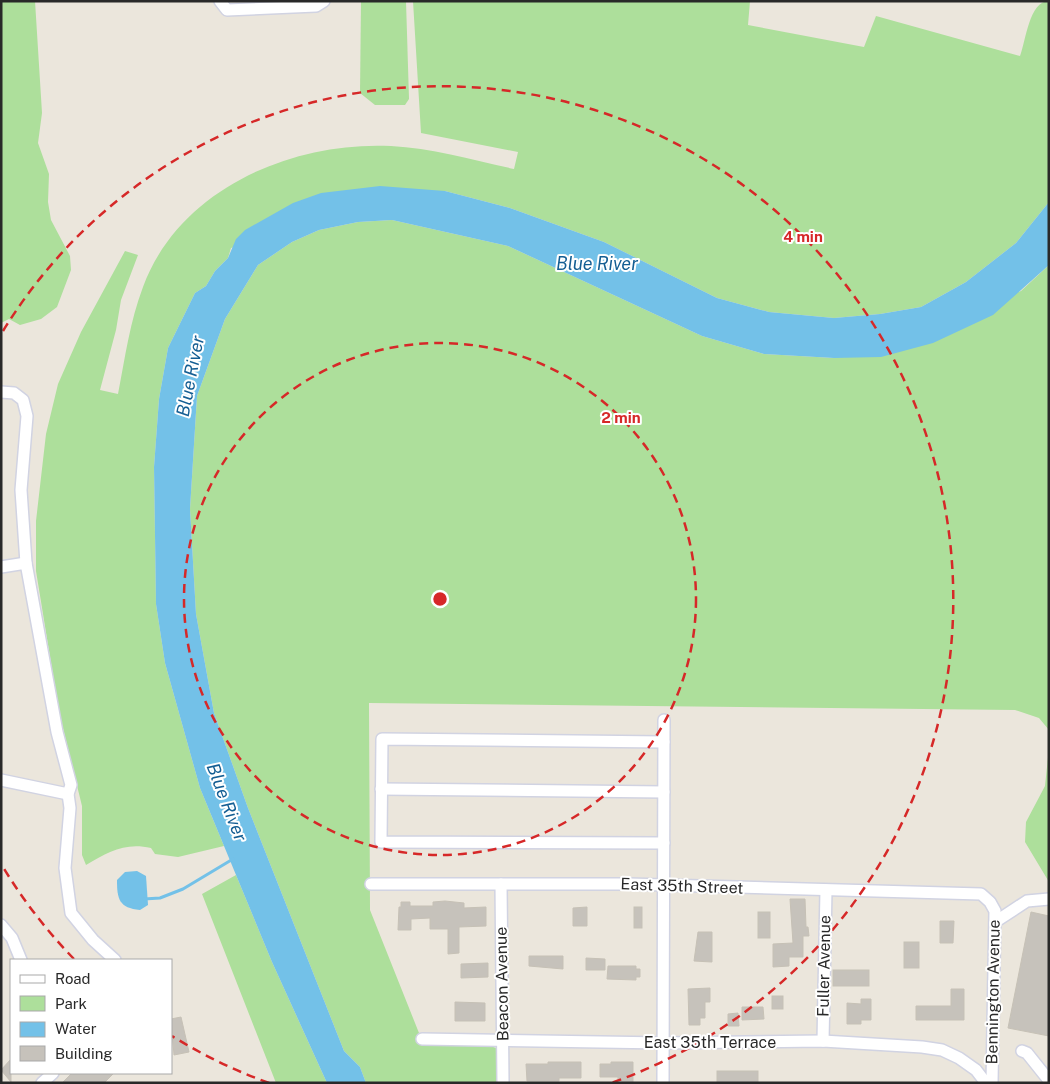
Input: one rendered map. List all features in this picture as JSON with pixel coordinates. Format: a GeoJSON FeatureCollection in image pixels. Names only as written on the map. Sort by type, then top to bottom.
{"type":"FeatureCollection","features":[{"type":"Feature","properties":{"kind":"street"},"geometry":{"type":"LineString","coordinates":[[220,1],[227,10],[316,6],[324,1]]}},
{"type":"Feature","properties":{"kind":"street"},"geometry":{"type":"LineString","coordinates":[[1,392],[14,393],[23,400],[27,416],[21,490],[26,563],[57,732],[71,785],[68,794],[70,808],[65,868],[71,914],[93,940],[114,959]]}},
{"type":"Feature","properties":{"kind":"street"},"geometry":{"type":"LineString","coordinates":[[1,567],[26,563]]}},
{"type":"Feature","properties":{"kind":"street"},"geometry":{"type":"LineString","coordinates":[[663,1083],[664,720]]}},
{"type":"Feature","properties":{"kind":"street"},"geometry":{"type":"LineString","coordinates":[[664,742],[382,739],[381,789],[381,842],[664,843]]}},
{"type":"Feature","properties":{"kind":"street"},"geometry":{"type":"LineString","coordinates":[[1,780],[68,794]]}},
{"type":"Feature","properties":{"kind":"street"},"geometry":{"type":"LineString","coordinates":[[381,789],[664,792]]}},
{"type":"Feature","properties":{"kind":"street","name":"East 35th Street"},"geometry":{"type":"LineString","coordinates":[[371,884],[629,884],[665,887],[967,892],[981,894],[990,902]]}},
{"type":"Feature","properties":{"kind":"street","name":"Beacon Avenue"},"geometry":{"type":"LineString","coordinates":[[500,884],[503,1083]]}},
{"type":"Feature","properties":{"kind":"street","name":"Fuller Avenue"},"geometry":{"type":"LineString","coordinates":[[823,1041],[826,890]]}},
{"type":"Feature","properties":{"kind":"street"},"geometry":{"type":"LineString","coordinates":[[995,922],[1027,901],[1049,900]]}},
{"type":"Feature","properties":{"kind":"street","name":"Bennington Avenue"},"geometry":{"type":"LineString","coordinates":[[990,902],[995,911],[992,1083]]}},
{"type":"Feature","properties":{"kind":"street"},"geometry":{"type":"LineString","coordinates":[[1,925],[12,938],[21,959]]}},
{"type":"Feature","properties":{"kind":"street","name":"East 35th Terrace"},"geometry":{"type":"LineString","coordinates":[[422,1039],[663,1043],[823,1041],[922,1047],[942,1050],[976,1070],[986,1083]]}},
{"type":"Feature","properties":{"kind":"street"},"geometry":{"type":"LineString","coordinates":[[1022,1051],[1027,1053],[1047,1078]]}},
{"type":"Feature","properties":{"kind":"street"},"geometry":{"type":"LineString","coordinates":[[42,1083],[52,1074]]}},
{"type":"Feature","properties":{"kind":"green space"},"geometry":{"type":"Polygon","coordinates":[[[1,1],[35,1],[42,113],[38,143],[49,174],[48,202],[51,220],[70,256],[71,270],[57,307],[41,319],[20,325],[9,319],[1,323],[1,1]]]}},
{"type":"Feature","properties":{"kind":"green space"},"geometry":{"type":"Polygon","coordinates":[[[361,1],[406,1],[409,99],[405,105],[375,105],[360,93],[361,1]]]}},
{"type":"Feature","properties":{"kind":"green space"},"geometry":{"type":"Polygon","coordinates":[[[413,1],[750,1],[748,25],[864,47],[876,16],[1020,56],[1033,14],[1037,7],[1049,1],[1049,202],[1016,243],[966,282],[921,307],[880,314],[834,318],[769,312],[717,298],[604,242],[510,208],[445,191],[231,248],[228,258],[215,271],[206,286],[195,293],[168,348],[159,399],[154,467],[156,604],[165,663],[200,788],[224,846],[178,857],[155,854],[151,848],[142,846],[125,847],[109,852],[86,865],[82,855],[82,806],[59,712],[36,571],[36,521],[46,434],[58,384],[81,332],[125,251],[138,255],[121,300],[116,330],[100,390],[118,394],[138,300],[160,253],[183,223],[211,198],[243,178],[279,163],[316,152],[353,147],[391,146],[422,149],[514,169],[518,152],[421,133],[413,1]]]}},
{"type":"Feature","properties":{"kind":"green space"},"geometry":{"type":"Polygon","coordinates":[[[392,220],[508,246],[702,336],[764,354],[834,358],[1021,291],[1049,265],[1049,730],[1039,718],[1015,710],[369,703],[370,910],[419,1033],[419,1045],[491,1046],[498,1049],[498,1083],[366,1083],[360,1067],[344,1051],[248,808],[214,713],[196,614],[190,509],[197,396],[225,319],[258,265],[292,242],[319,230],[358,222],[392,220]]]}},
{"type":"Feature","properties":{"kind":"green space"},"geometry":{"type":"Polygon","coordinates":[[[1049,748],[1049,882],[1025,842],[1026,822],[1045,786],[1049,748]]]}},
{"type":"Feature","properties":{"kind":"green space"},"geometry":{"type":"Polygon","coordinates":[[[236,875],[272,962],[327,1083],[276,1083],[202,894],[236,875]]]}},
{"type":"Feature","properties":{"kind":"water","name":"Blue River"},"geometry":{"type":"Polygon","coordinates":[[[380,186],[445,191],[510,208],[604,242],[717,298],[769,312],[834,318],[880,314],[921,307],[966,282],[1016,243],[1049,202],[1049,265],[993,315],[933,343],[881,357],[834,358],[764,354],[702,336],[508,246],[392,220],[358,222],[319,230],[292,242],[258,265],[225,319],[197,396],[190,509],[196,614],[214,713],[248,808],[344,1051],[360,1067],[366,1083],[327,1083],[272,962],[200,788],[165,663],[156,604],[154,467],[159,399],[168,348],[195,293],[206,286],[215,271],[228,258],[236,239],[245,230],[293,203],[321,193],[380,186]]]}},
{"type":"Feature","properties":{"kind":"water"},"geometry":{"type":"Polygon","coordinates":[[[137,871],[146,876],[148,905],[140,910],[123,905],[117,887],[117,880],[125,872],[137,871]]]}},
{"type":"Feature","properties":{"kind":"building"},"geometry":{"type":"Polygon","coordinates":[[[790,899],[805,899],[806,927],[808,927],[809,936],[803,936],[803,957],[789,957],[789,966],[773,967],[773,944],[793,943],[790,899]]]}},
{"type":"Feature","properties":{"kind":"building"},"geometry":{"type":"Polygon","coordinates":[[[401,902],[410,902],[410,906],[433,906],[433,902],[464,903],[464,908],[486,907],[486,926],[459,927],[459,953],[448,954],[448,929],[430,929],[430,918],[411,919],[411,930],[398,930],[401,902]]]}},
{"type":"Feature","properties":{"kind":"building"},"geometry":{"type":"Polygon","coordinates":[[[587,907],[587,926],[573,926],[573,908],[587,907]]]}},
{"type":"Feature","properties":{"kind":"building"},"geometry":{"type":"Polygon","coordinates":[[[634,907],[642,907],[642,928],[634,928],[634,907]]]}},
{"type":"Feature","properties":{"kind":"building"},"geometry":{"type":"Polygon","coordinates":[[[758,912],[770,912],[770,938],[758,938],[758,912]]]}},
{"type":"Feature","properties":{"kind":"building"},"geometry":{"type":"Polygon","coordinates":[[[1031,912],[1049,916],[1049,1036],[1008,1028],[1031,912]]]}},
{"type":"Feature","properties":{"kind":"building"},"geometry":{"type":"Polygon","coordinates":[[[940,921],[954,921],[953,943],[940,943],[940,921]]]}},
{"type":"Feature","properties":{"kind":"building"},"geometry":{"type":"Polygon","coordinates":[[[698,932],[712,932],[712,962],[694,961],[698,932]]]}},
{"type":"Feature","properties":{"kind":"building"},"geometry":{"type":"Polygon","coordinates":[[[904,942],[919,942],[919,968],[904,968],[904,942]]]}},
{"type":"Feature","properties":{"kind":"building"},"geometry":{"type":"Polygon","coordinates":[[[529,956],[563,956],[563,969],[529,966],[529,956]]]}},
{"type":"Feature","properties":{"kind":"building"},"geometry":{"type":"Polygon","coordinates":[[[586,958],[605,959],[605,970],[586,970],[586,958]]]}},
{"type":"Feature","properties":{"kind":"building"},"geometry":{"type":"Polygon","coordinates":[[[488,963],[488,977],[461,978],[461,964],[488,963]]]}},
{"type":"Feature","properties":{"kind":"building"},"geometry":{"type":"Polygon","coordinates":[[[608,966],[636,966],[636,969],[640,969],[640,977],[636,977],[636,980],[607,979],[608,966]]]}},
{"type":"Feature","properties":{"kind":"building"},"geometry":{"type":"Polygon","coordinates":[[[833,970],[869,970],[869,986],[833,986],[833,970]]]}},
{"type":"Feature","properties":{"kind":"building"},"geometry":{"type":"Polygon","coordinates":[[[710,988],[710,1002],[705,1002],[705,1018],[700,1018],[700,1025],[689,1025],[688,989],[710,988]]]}},
{"type":"Feature","properties":{"kind":"building"},"geometry":{"type":"Polygon","coordinates":[[[951,989],[964,989],[964,1020],[916,1020],[916,1006],[951,1006],[951,989]]]}},
{"type":"Feature","properties":{"kind":"building"},"geometry":{"type":"Polygon","coordinates":[[[772,996],[783,996],[783,1009],[772,1009],[772,996]]]}},
{"type":"Feature","properties":{"kind":"building"},"geometry":{"type":"Polygon","coordinates":[[[861,999],[871,999],[871,1020],[861,1020],[861,1024],[847,1024],[847,1003],[861,1004],[861,999]]]}},
{"type":"Feature","properties":{"kind":"building"},"geometry":{"type":"Polygon","coordinates":[[[455,1002],[485,1003],[485,1021],[455,1021],[455,1002]]]}},
{"type":"Feature","properties":{"kind":"building"},"geometry":{"type":"Polygon","coordinates":[[[742,1007],[763,1007],[764,1019],[742,1020],[742,1007]]]}},
{"type":"Feature","properties":{"kind":"building"},"geometry":{"type":"Polygon","coordinates":[[[738,1013],[739,1026],[728,1026],[728,1014],[738,1013]]]}},
{"type":"Feature","properties":{"kind":"building"},"geometry":{"type":"Polygon","coordinates":[[[181,1017],[189,1052],[174,1055],[172,1019],[181,1017]]]}},
{"type":"Feature","properties":{"kind":"building"},"geometry":{"type":"Polygon","coordinates":[[[10,1060],[11,1082],[1,1070],[10,1060]]]}},
{"type":"Feature","properties":{"kind":"building"},"geometry":{"type":"Polygon","coordinates":[[[548,1062],[581,1062],[581,1078],[559,1078],[559,1081],[527,1081],[526,1064],[548,1064],[548,1062]]]}},
{"type":"Feature","properties":{"kind":"building"},"geometry":{"type":"Polygon","coordinates":[[[611,1062],[633,1062],[633,1083],[618,1083],[618,1077],[600,1077],[600,1064],[611,1064],[611,1062]]]}},
{"type":"Feature","properties":{"kind":"building"},"geometry":{"type":"Polygon","coordinates":[[[717,1071],[758,1071],[758,1083],[717,1083],[717,1071]]]}},
{"type":"Feature","properties":{"kind":"building"},"geometry":{"type":"Polygon","coordinates":[[[71,1074],[113,1074],[104,1083],[62,1083],[71,1074]]]}},
{"type":"Feature","properties":{"kind":"waterway"},"geometry":{"type":"LineString","coordinates":[[144,899],[160,898],[183,889],[233,859]]}}]}
